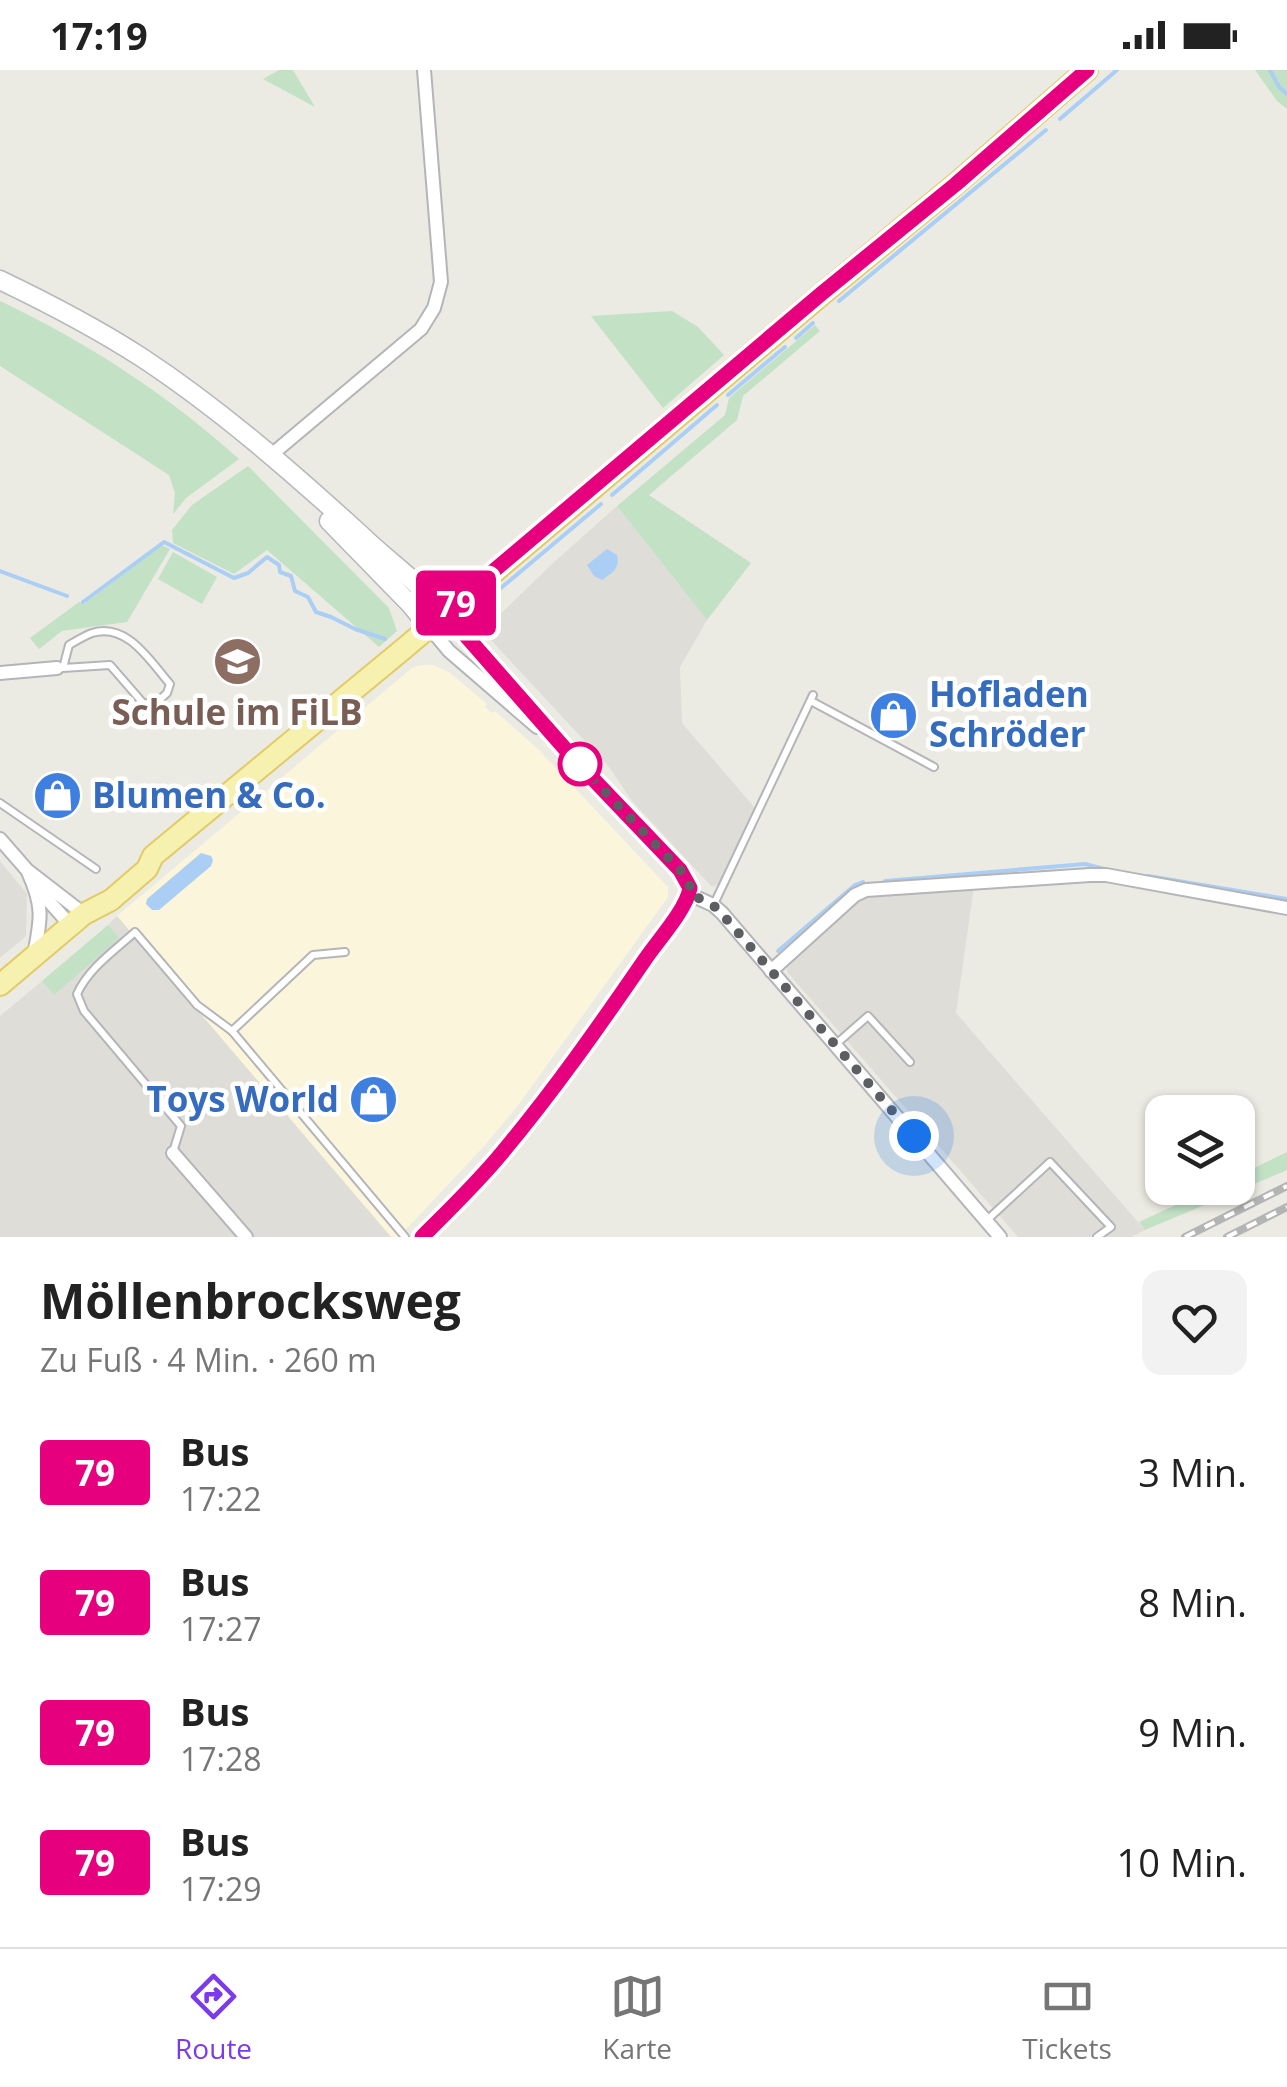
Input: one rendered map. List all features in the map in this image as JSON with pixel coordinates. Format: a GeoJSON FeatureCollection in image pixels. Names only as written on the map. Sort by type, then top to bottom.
{"type":"FeatureCollection","features":[{"type":"Feature","properties":{"kind":"main road"},"geometry":{"type":"LineString","coordinates":[[0,985],[77,920],[111,900],[146,869],[154,856],[719,389],[821,294],[1087,70]]}},
{"type":"Feature","properties":{"kind":"main road"},"geometry":{"type":"LineString","coordinates":[[0,280],[65,312],[140,357],[210,406],[304,483],[426,590],[445,612]]}},
{"type":"Feature","properties":{"kind":"main road"},"geometry":{"type":"LineString","coordinates":[[273,458],[298,490],[412,604],[428,627]]}},
{"type":"Feature","properties":{"kind":"street"},"geometry":{"type":"LineString","coordinates":[[273,458],[421,329],[434,308],[441,282],[424,70]]}},
{"type":"Feature","properties":{"kind":"street"},"geometry":{"type":"LineString","coordinates":[[422,1237],[535,1112],[690,894],[688,880],[680,870],[574,759],[445,612]]}},
{"type":"Feature","properties":{"kind":"street"},"geometry":{"type":"LineString","coordinates":[[428,627],[448,651],[574,759]]}},
{"type":"Feature","properties":{"kind":"street"},"geometry":{"type":"LineString","coordinates":[[0,673],[60,668]]}},
{"type":"Feature","properties":{"kind":"street"},"geometry":{"type":"LineString","coordinates":[[0,840],[77,920]]}},
{"type":"Feature","properties":{"kind":"street"},"geometry":{"type":"LineString","coordinates":[[27,870],[40,905],[34,956]]}},
{"type":"Feature","properties":{"kind":"street"},"geometry":{"type":"LineString","coordinates":[[771,971],[866,890],[1090,874],[1287,908]]}},
{"type":"Feature","properties":{"kind":"street"},"geometry":{"type":"LineString","coordinates":[[34,885],[77,920]]}},
{"type":"Feature","properties":{"kind":"street"},"geometry":{"type":"LineString","coordinates":[[690,894],[713,905],[1000,1237]]}},
{"type":"Feature","properties":{"kind":"street"},"geometry":{"type":"LineString","coordinates":[[173,1153],[246,1237]]}},
{"type":"Feature","properties":{"kind":"lane"},"geometry":{"type":"LineString","coordinates":[[93,632],[112,632],[130,639],[170,684],[168,693],[155,704],[142,703],[110,665],[60,668],[70,645],[93,632]]}},
{"type":"Feature","properties":{"kind":"lane"},"geometry":{"type":"LineString","coordinates":[[713,905],[812,698],[934,767]]}},
{"type":"Feature","properties":{"kind":"lane"},"geometry":{"type":"LineString","coordinates":[[0,818],[4,806],[96,870]]}},
{"type":"Feature","properties":{"kind":"lane"},"geometry":{"type":"LineString","coordinates":[[173,1153],[181,1126],[84,1011],[76,994],[92,971],[135,932],[197,1005],[232,1030],[405,1237]]}},
{"type":"Feature","properties":{"kind":"lane"},"geometry":{"type":"LineString","coordinates":[[232,1030],[314,955],[345,952]]}},
{"type":"Feature","properties":{"kind":"lane"},"geometry":{"type":"LineString","coordinates":[[836,1045],[868,1016],[910,1062]]}},
{"type":"Feature","properties":{"kind":"lane"},"geometry":{"type":"LineString","coordinates":[[986,1221],[1050,1162],[1110,1227],[1098,1237]]}},
{"type":"Feature","properties":{"kind":"shaded area"},"geometry":{"type":"Polygon","coordinates":[[[617,506],[707,620],[680,667],[682,723],[755,808],[718,884],[712,887],[632,801],[609,767],[489,638],[489,625],[617,506]]]}},
{"type":"Feature","properties":{"kind":"shaded area"},"geometry":{"type":"Polygon","coordinates":[[[421,665],[449,672],[538,749],[668,887],[668,897],[519,1104],[399,1237],[391,1237],[117,916],[412,668],[421,665]]]}},
{"type":"Feature","properties":{"kind":"shaded area"},"geometry":{"type":"Polygon","coordinates":[[[0,861],[27,894],[26,936],[0,958],[0,861]]]}},
{"type":"Feature","properties":{"kind":"shaded area"},"geometry":{"type":"Polygon","coordinates":[[[974,886],[956,1013],[1145,1230],[1131,1237],[1018,1237],[787,972],[788,962],[858,899],[974,886]]]}},
{"type":"Feature","properties":{"kind":"shaded area"},"geometry":{"type":"Polygon","coordinates":[[[117,916],[391,1237],[0,1237],[0,1016],[42,981],[53,994],[118,938],[108,925],[117,916]]]}},
{"type":"Feature","properties":{"kind":"green space"},"geometry":{"type":"Polygon","coordinates":[[[279,70],[293,70],[315,107],[263,79],[279,70]]]}},
{"type":"Feature","properties":{"kind":"green space"},"geometry":{"type":"Polygon","coordinates":[[[1255,70],[1287,70],[1287,109],[1277,101],[1255,70]]]}},
{"type":"Feature","properties":{"kind":"green space"},"geometry":{"type":"Polygon","coordinates":[[[0,301],[126,371],[239,459],[186,498],[173,514],[175,493],[169,475],[0,366],[0,301]]]}},
{"type":"Feature","properties":{"kind":"green space"},"geometry":{"type":"Polygon","coordinates":[[[672,311],[698,327],[724,355],[663,408],[591,316],[672,311]]]}},
{"type":"Feature","properties":{"kind":"green space"},"geometry":{"type":"Polygon","coordinates":[[[815,325],[820,331],[743,396],[737,420],[649,495],[751,563],[707,620],[617,506],[725,415],[729,398],[815,325]]]}},
{"type":"Feature","properties":{"kind":"green space"},"geometry":{"type":"Polygon","coordinates":[[[248,466],[389,608],[397,631],[379,647],[267,550],[234,574],[173,543],[172,530],[192,505],[248,466]]]}},
{"type":"Feature","properties":{"kind":"green space"},"geometry":{"type":"Polygon","coordinates":[[[162,545],[170,549],[127,622],[62,631],[39,649],[30,638],[79,602],[84,604],[162,545]]]}},
{"type":"Feature","properties":{"kind":"green space"},"geometry":{"type":"Polygon","coordinates":[[[173,552],[217,577],[202,604],[158,579],[173,552]]]}},
{"type":"Feature","properties":{"kind":"green space"},"geometry":{"type":"Polygon","coordinates":[[[108,925],[119,938],[54,995],[42,981],[108,925]]]}},
{"type":"Feature","properties":{"kind":"green space"},"geometry":{"type":"Polygon","coordinates":[[[1287,1152],[1285,1171],[1255,1184],[1255,1168],[1287,1152]]]}},
{"type":"Feature","properties":{"kind":"green space"},"geometry":{"type":"Polygon","coordinates":[[[1176,1205],[1204,1205],[1145,1230],[1139,1222],[1176,1205]]]}},
{"type":"Feature","properties":{"kind":"water"},"geometry":{"type":"Polygon","coordinates":[[[607,549],[617,555],[617,564],[602,580],[587,565],[607,549]]]}},
{"type":"Feature","properties":{"kind":"water"},"geometry":{"type":"Polygon","coordinates":[[[201,853],[211,856],[211,866],[159,910],[152,910],[147,899],[201,853]]]}},
{"type":"Feature","properties":{"kind":"waterway"},"geometry":{"type":"LineString","coordinates":[[1060,119],[1117,70]]}},
{"type":"Feature","properties":{"kind":"waterway"},"geometry":{"type":"LineString","coordinates":[[1270,70],[1287,94]]}},
{"type":"Feature","properties":{"kind":"waterway"},"geometry":{"type":"LineString","coordinates":[[839,301],[1046,130]]}},
{"type":"Feature","properties":{"kind":"waterway"},"geometry":{"type":"LineString","coordinates":[[796,338],[813,323]]}},
{"type":"Feature","properties":{"kind":"waterway"},"geometry":{"type":"LineString","coordinates":[[728,395],[785,347]]}},
{"type":"Feature","properties":{"kind":"waterway"},"geometry":{"type":"LineString","coordinates":[[612,495],[717,405]]}},
{"type":"Feature","properties":{"kind":"waterway"},"geometry":{"type":"LineString","coordinates":[[483,603],[601,504]]}},
{"type":"Feature","properties":{"kind":"waterway"},"geometry":{"type":"LineString","coordinates":[[83,602],[164,542],[234,578],[248,573],[267,557],[279,565],[280,572],[291,576],[295,591],[308,597],[316,612],[385,639]]}},
{"type":"Feature","properties":{"kind":"waterway"},"geometry":{"type":"LineString","coordinates":[[0,571],[67,596]]}},
{"type":"Feature","properties":{"kind":"waterway"},"geometry":{"type":"LineString","coordinates":[[885,881],[1085,864],[1104,869]]}},
{"type":"Feature","properties":{"kind":"waterway"},"geometry":{"type":"LineString","coordinates":[[1148,876],[1287,899]]}},
{"type":"Feature","properties":{"kind":"waterway"},"geometry":{"type":"LineString","coordinates":[[778,951],[863,882]]}},
{"type":"Feature","properties":{"kind":"railway"},"geometry":{"type":"LineString","coordinates":[[1185,1237],[1287,1186]]}},
{"type":"Feature","properties":{"kind":"railway"},"geometry":{"type":"LineString","coordinates":[[1227,1237],[1287,1207]]}},
{"type":"Feature","properties":{"kind":"bus line","name":"79"},"geometry":{"type":"LineString","coordinates":[[422,1237],[535,1112],[690,894],[688,880],[680,870],[574,759],[445,612],[1087,70]]}},
{"type":"Feature","properties":{"kind":"place","name":"Schule im FiLB"},"geometry":{"type":"Point","coordinates":[237,661]}},
{"type":"Feature","properties":{"kind":"place","name":"Hofladen Schröder"},"geometry":{"type":"Point","coordinates":[894,715]}},
{"type":"Feature","properties":{"kind":"place","name":"Blumen & Co."},"geometry":{"type":"Point","coordinates":[57,796]}},
{"type":"Feature","properties":{"kind":"place","name":"Toys World"},"geometry":{"type":"Point","coordinates":[374,1100]}},
{"type":"Feature","properties":{"kind":"route"},"geometry":{"type":"LineString","coordinates":[[580,764],[574,759],[680,870],[688,880],[690,894],[722,914],[914,1136]]}}]}
